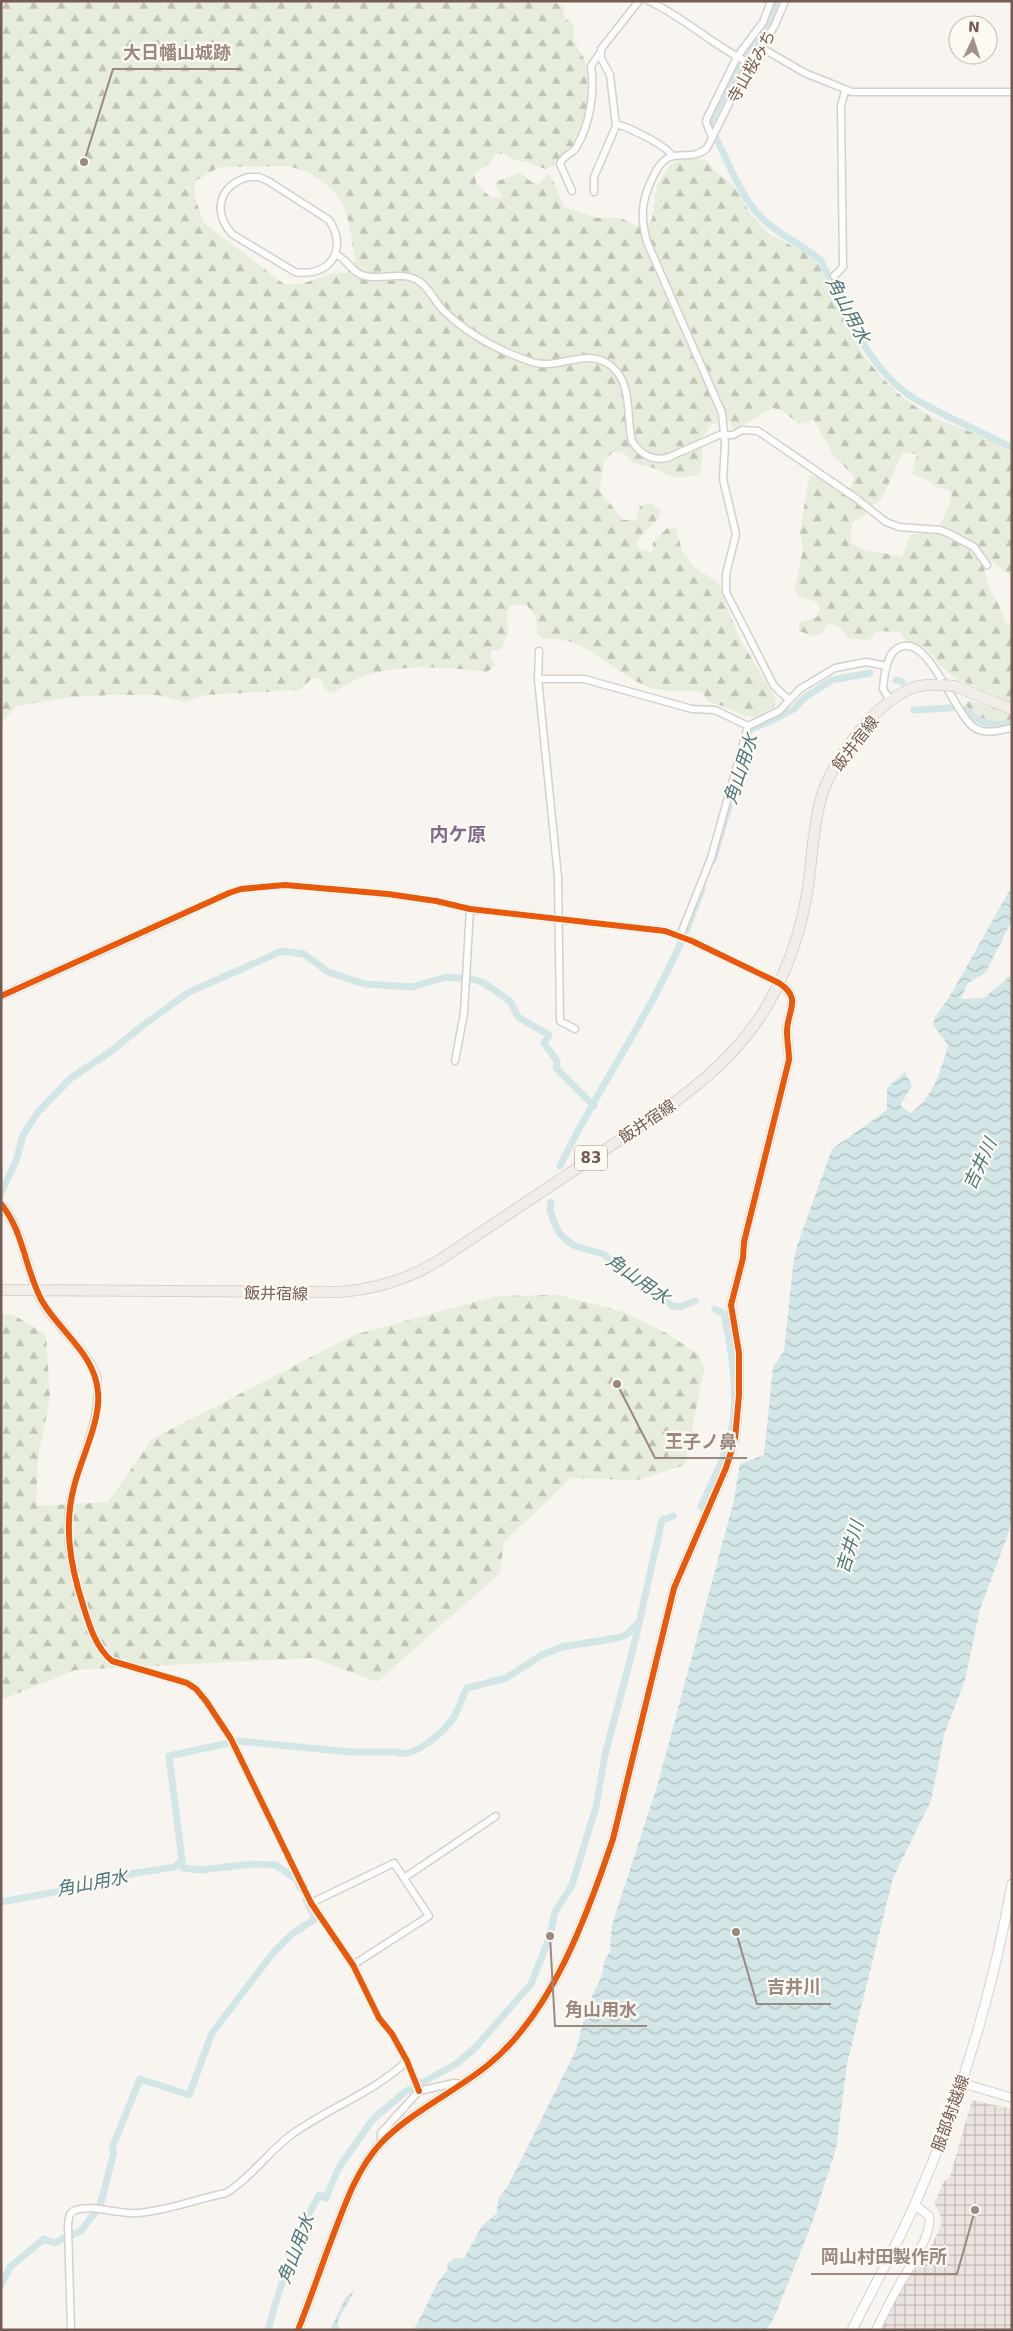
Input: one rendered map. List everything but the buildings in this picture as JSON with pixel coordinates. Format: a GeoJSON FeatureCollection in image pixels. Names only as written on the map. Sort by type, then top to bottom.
{"type":"FeatureCollection","features":[{"type":"Feature","properties":{"kind":"main road","name":"飯井宿線"},"geometry":{"type":"LineString","coordinates":[[1,1290],[340,1292],[366,1290],[417,1273],[694,1089],[740,1045],[755,1025],[780,983],[792,955],[803,912],[817,815],[830,775],[844,751],[890,700],[902,692],[918,686],[941,685],[955,686],[1009,708]]}},
{"type":"Feature","properties":{"kind":"main road","name":"服部射越線"},"geometry":{"type":"LineString","coordinates":[[852,2330],[915,2205],[962,2083],[990,1983],[1011,1889]]}},
{"type":"Feature","properties":{"kind":"street"},"geometry":{"type":"LineString","coordinates":[[572,190],[560,164],[563,157],[575,150],[582,135],[594,88],[591,66],[601,49],[639,1]]}},
{"type":"Feature","properties":{"kind":"street"},"geometry":{"type":"LineString","coordinates":[[650,1],[743,60]]}},
{"type":"Feature","properties":{"kind":"street"},"geometry":{"type":"LineString","coordinates":[[712,137],[706,122],[707,118],[743,60],[772,1]]}},
{"type":"Feature","properties":{"kind":"street","name":"寺山桜みち"},"geometry":{"type":"LineString","coordinates":[[672,156],[695,156],[701,153],[716,130],[743,60],[760,47],[774,27],[785,1]]}},
{"type":"Feature","properties":{"kind":"street"},"geometry":{"type":"LineString","coordinates":[[760,47],[805,73],[845,91],[1012,92]]}},
{"type":"Feature","properties":{"kind":"street"},"geometry":{"type":"LineString","coordinates":[[594,192],[594,177],[616,124],[610,75],[600,53]]}},
{"type":"Feature","properties":{"kind":"street"},"geometry":{"type":"LineString","coordinates":[[834,276],[843,267],[841,106],[845,91]]}},
{"type":"Feature","properties":{"kind":"street"},"geometry":{"type":"LineString","coordinates":[[616,124],[662,147],[672,156],[662,161],[647,192],[642,211],[644,231],[722,413],[725,434],[723,479],[736,534],[726,574],[726,592],[774,686],[789,700]]}},
{"type":"Feature","properties":{"kind":"street"},"geometry":{"type":"LineString","coordinates":[[248,177],[258,177],[268,181],[329,220],[335,229],[338,239],[335,254],[326,267],[316,272],[306,274],[295,272],[232,234],[225,225],[221,215],[220,205],[224,194],[234,183],[248,177]]}},
{"type":"Feature","properties":{"kind":"street"},"geometry":{"type":"LineString","coordinates":[[335,254],[362,276],[403,276],[419,280],[460,326],[492,346],[532,362],[557,364],[586,357],[605,362],[616,371],[624,384],[632,441],[647,456],[661,459],[667,458],[725,434],[733,435],[742,430],[758,431],[866,505],[886,522],[898,527],[940,530],[950,534],[974,547],[987,565]]}},
{"type":"Feature","properties":{"kind":"street"},"geometry":{"type":"LineString","coordinates":[[890,700],[883,689],[887,666],[894,650],[901,646],[917,650],[938,672],[960,713],[974,728],[990,732],[1012,728]]}},
{"type":"Feature","properties":{"kind":"street"},"geometry":{"type":"LineString","coordinates":[[539,651],[538,679],[558,877],[560,1020],[575,1029]]}},
{"type":"Feature","properties":{"kind":"street"},"geometry":{"type":"LineString","coordinates":[[538,679],[584,679],[692,709],[715,710],[748,726],[771,716],[810,682],[835,668],[858,662],[887,666]]}},
{"type":"Feature","properties":{"kind":"street"},"geometry":{"type":"LineString","coordinates":[[680,936],[712,858],[748,726]]}},
{"type":"Feature","properties":{"kind":"street"},"geometry":{"type":"LineString","coordinates":[[1,996],[229,893],[241,889],[286,885],[388,894],[436,901],[470,909],[652,928],[680,936],[780,983],[792,993],[793,998],[786,1030],[789,1060],[744,1242],[743,1258],[732,1305],[739,1353],[740,1395],[735,1439],[726,1468],[674,1588],[612,1839],[602,1870],[564,1964],[535,2014],[513,2043],[463,2084],[401,2126],[382,2143],[360,2172],[298,2330]]}},
{"type":"Feature","properties":{"kind":"street"},"geometry":{"type":"LineString","coordinates":[[455,1062],[464,1013],[470,909]]}},
{"type":"Feature","properties":{"kind":"street"},"geometry":{"type":"LineString","coordinates":[[1,1204],[12,1219],[37,1290],[51,1316],[81,1351],[97,1378],[99,1400],[85,1454],[75,1482],[69,1510],[68,1531],[76,1583],[94,1636],[104,1655],[112,1661],[187,1683],[196,1689],[206,1700],[230,1739],[311,1903],[353,1965],[379,2018],[392,2034],[407,2061],[419,2091]]}},
{"type":"Feature","properties":{"kind":"street"},"geometry":{"type":"LineString","coordinates":[[404,1878],[496,1816]]}},
{"type":"Feature","properties":{"kind":"street"},"geometry":{"type":"LineString","coordinates":[[311,1903],[394,1863],[429,1916],[353,1965]]}},
{"type":"Feature","properties":{"kind":"street"},"geometry":{"type":"LineString","coordinates":[[70,2330],[68,2226],[70,2214],[73,2211],[92,2209],[138,2213],[226,2193],[238,2186],[290,2136],[310,2122],[393,2074],[407,2061]]}},
{"type":"Feature","properties":{"kind":"street"},"geometry":{"type":"LineString","coordinates":[[382,2143],[381,2132],[419,2091],[454,2083],[463,2084]]}},
{"type":"Feature","properties":{"kind":"street"},"geometry":{"type":"LineString","coordinates":[[962,2083],[1012,2098]]}},
{"type":"Feature","properties":{"kind":"street"},"geometry":{"type":"LineString","coordinates":[[876,2330],[898,2286],[913,2262],[929,2226],[929,2216],[915,2205]]}},
{"type":"Feature","properties":{"kind":"shaded area"},"geometry":{"type":"Polygon","coordinates":[[[972,2100],[1012,2109],[1012,2330],[881,2330],[898,2295],[935,2239],[941,2225],[941,2217],[935,2203],[943,2182],[950,2177],[972,2100]]]}},
{"type":"Feature","properties":{"kind":"green space"},"geometry":{"type":"Polygon","coordinates":[[[1,1],[553,1],[563,7],[565,18],[574,25],[575,41],[585,62],[587,95],[581,128],[572,148],[553,167],[545,169],[527,162],[514,160],[504,153],[496,154],[489,164],[475,173],[476,183],[490,197],[500,199],[502,195],[495,186],[495,182],[520,173],[530,181],[538,184],[550,174],[564,207],[597,218],[621,218],[636,226],[648,224],[652,219],[657,186],[669,166],[680,159],[701,159],[709,163],[717,174],[733,184],[750,213],[768,233],[811,256],[818,264],[854,340],[867,360],[891,387],[919,409],[941,421],[990,440],[1012,454],[1012,577],[990,560],[983,565],[991,592],[998,602],[1005,622],[1012,626],[1012,720],[998,722],[986,720],[970,711],[965,706],[968,700],[1005,712],[1008,701],[955,678],[925,648],[906,641],[900,632],[877,631],[869,640],[847,638],[841,629],[834,625],[826,625],[822,634],[813,636],[799,631],[799,623],[817,617],[820,609],[817,602],[799,597],[795,589],[803,550],[800,532],[809,476],[819,477],[841,492],[849,490],[855,477],[834,456],[814,420],[799,424],[781,410],[772,408],[737,429],[733,429],[730,421],[712,424],[702,438],[702,461],[699,475],[675,478],[654,468],[633,463],[624,453],[613,452],[604,461],[600,491],[623,520],[636,520],[640,506],[651,503],[661,511],[657,520],[636,541],[639,549],[652,552],[653,543],[668,527],[676,528],[682,551],[694,567],[716,581],[722,590],[741,641],[776,699],[774,707],[758,717],[744,716],[726,707],[709,702],[702,692],[662,690],[649,687],[635,681],[598,656],[572,642],[558,639],[543,639],[538,634],[535,616],[527,605],[511,606],[507,611],[508,632],[501,650],[492,650],[490,655],[496,665],[487,672],[425,667],[409,668],[363,677],[332,693],[325,689],[320,678],[312,678],[300,690],[205,695],[184,702],[157,695],[71,697],[16,706],[1,724],[1,1]],[[286,166],[220,167],[195,181],[194,195],[204,223],[284,284],[301,284],[330,274],[347,273],[356,260],[347,217],[341,202],[329,187],[313,175],[286,166]],[[903,452],[882,498],[876,504],[866,509],[866,514],[853,522],[850,542],[867,551],[903,556],[910,535],[933,532],[944,518],[952,495],[950,491],[934,486],[932,482],[912,474],[917,454],[903,452]]]}},
{"type":"Feature","properties":{"kind":"green space"},"geometry":{"type":"Polygon","coordinates":[[[559,1295],[624,1312],[666,1333],[699,1355],[704,1369],[685,1465],[637,1480],[571,1478],[504,1542],[500,1573],[377,1682],[313,1658],[75,1670],[1,1700],[1,1314],[12,1314],[46,1335],[50,1399],[38,1457],[36,1506],[108,1502],[152,1439],[354,1335],[496,1296],[559,1295]]]}},
{"type":"Feature","properties":{"kind":"water"},"geometry":{"type":"Polygon","coordinates":[[[1012,886],[1012,920],[986,972],[967,984],[961,999],[984,998],[1012,974],[1012,1517],[1007,1537],[980,1609],[965,1680],[944,1735],[931,1801],[893,1878],[847,2064],[836,2149],[812,2223],[774,2318],[766,2330],[413,2330],[442,2276],[447,2271],[448,2263],[454,2259],[464,2258],[482,2226],[497,2213],[498,2199],[509,2184],[576,2050],[588,2004],[601,1978],[605,1959],[610,1952],[612,1925],[658,1783],[734,1500],[740,1464],[764,1455],[773,1367],[784,1351],[794,1258],[832,1149],[887,1110],[887,1088],[905,1072],[912,1086],[900,1105],[910,1113],[925,1100],[939,1074],[948,1045],[933,1025],[935,1017],[950,996],[1012,886]]]}},
{"type":"Feature","properties":{"kind":"water"},"geometry":{"type":"Polygon","coordinates":[[[355,2290],[338,2320],[339,2330],[330,2330],[346,2297],[355,2290]]]}},
{"type":"Feature","properties":{"kind":"waterway","name":"角山用水"},"geometry":{"type":"LineString","coordinates":[[712,129],[710,123],[743,57],[767,23],[776,1]]}},
{"type":"Feature","properties":{"kind":"waterway","name":"角山用水"},"geometry":{"type":"LineString","coordinates":[[716,138],[743,193],[757,213],[772,227],[821,261],[860,338],[884,373],[917,400],[1012,448]]}},
{"type":"Feature","properties":{"kind":"waterway","name":"角山用水"},"geometry":{"type":"LineString","coordinates":[[747,737],[751,729],[794,709],[804,698],[832,680],[870,673]]}},
{"type":"Feature","properties":{"kind":"waterway","name":"角山用水"},"geometry":{"type":"LineString","coordinates":[[896,680],[902,682]]}},
{"type":"Feature","properties":{"kind":"waterway","name":"角山用水"},"geometry":{"type":"LineString","coordinates":[[914,710],[951,708]]}},
{"type":"Feature","properties":{"kind":"waterway","name":"角山用水"},"geometry":{"type":"LineString","coordinates":[[965,709],[975,718],[986,723],[998,725],[1012,723]]}},
{"type":"Feature","properties":{"kind":"waterway","name":"角山用水"},"geometry":{"type":"LineString","coordinates":[[713,860],[729,806]]}},
{"type":"Feature","properties":{"kind":"waterway","name":"角山用水"},"geometry":{"type":"LineString","coordinates":[[685,934],[702,889]]}},
{"type":"Feature","properties":{"kind":"waterway","name":"角山用水"},"geometry":{"type":"LineString","coordinates":[[560,1166],[574,1137],[638,1027],[681,942]]}},
{"type":"Feature","properties":{"kind":"waterway"},"geometry":{"type":"LineString","coordinates":[[1,1193],[16,1161],[23,1135],[38,1112],[71,1078],[110,1052],[189,992],[282,951],[304,954],[328,972],[365,984],[412,987],[446,977],[472,979],[484,983],[510,1001],[518,1017],[549,1035],[544,1043],[557,1061],[556,1068],[594,1106]]}},
{"type":"Feature","properties":{"kind":"waterway","name":"角山用水"},"geometry":{"type":"LineString","coordinates":[[551,1202],[550,1210],[555,1224],[560,1234],[566,1240],[575,1246],[603,1254],[672,1306],[680,1307],[695,1301]]}},
{"type":"Feature","properties":{"kind":"waterway","name":"角山用水"},"geometry":{"type":"LineString","coordinates":[[701,1507],[729,1441],[733,1418],[734,1388],[730,1343],[724,1314],[715,1309]]}},
{"type":"Feature","properties":{"kind":"waterway","name":"角山用水"},"geometry":{"type":"LineString","coordinates":[[268,2330],[289,2261],[310,2211],[319,2195],[326,2198],[338,2169],[373,2119],[405,2092],[456,2064],[475,2048],[531,1984],[550,1936],[555,1912],[572,1885],[596,1807],[605,1755],[635,1641],[662,1520],[673,1516]]}},
{"type":"Feature","properties":{"kind":"waterway"},"geometry":{"type":"LineString","coordinates":[[300,1888],[297,1880],[276,1865],[252,1864],[201,1870],[183,1868],[169,1756],[238,1741],[350,1752],[411,1752],[428,1743],[444,1730],[456,1714],[467,1688],[506,1678],[542,1655],[562,1647],[626,1635],[638,1623]]}},
{"type":"Feature","properties":{"kind":"waterway","name":"角山用水"},"geometry":{"type":"LineString","coordinates":[[1,1902],[99,1884],[129,1874],[175,1867],[181,1861]]}},
{"type":"Feature","properties":{"kind":"waterway"},"geometry":{"type":"LineString","coordinates":[[1,2285],[10,2267],[44,2239],[54,2243],[81,2231],[100,2206],[114,2152],[112,2148],[140,2079],[189,2095],[212,2033],[273,1953],[292,1934],[315,1919],[306,1900]]}},
{"type":"Feature","properties":{"kind":"cycle path"},"geometry":{"type":"LineString","coordinates":[[1,996],[229,893],[241,889],[285,885],[388,894],[436,901],[470,909],[665,931],[692,941],[779,983],[790,994],[792,1000],[787,1032],[789,1060],[744,1242],[743,1258],[731,1305],[739,1353],[739,1395],[735,1439],[726,1468],[674,1588],[613,1839],[592,1899],[565,1961],[549,1991],[531,2019],[511,2044],[475,2075],[418,2112],[392,2132],[364,2165],[346,2202],[298,2330]]}},
{"type":"Feature","properties":{"kind":"cycle path"},"geometry":{"type":"LineString","coordinates":[[1,1204],[15,1227],[36,1289],[42,1301],[84,1355],[91,1366],[95,1378],[98,1392],[97,1414],[75,1483],[69,1514],[70,1544],[78,1590],[94,1636],[106,1656],[112,1661],[187,1683],[196,1689],[206,1701],[231,1739],[311,1903],[353,1965],[379,2018],[392,2034],[407,2061],[419,2091]]}},
{"type":"Feature","properties":{"kind":"place","name":"大日幡山城跡"},"geometry":{"type":"Point","coordinates":[84,162]}},
{"type":"Feature","properties":{"kind":"place","name":"王子ノ鼻"},"geometry":{"type":"Point","coordinates":[617,1384]}},
{"type":"Feature","properties":{"kind":"place","name":"吉井川"},"geometry":{"type":"Point","coordinates":[736,1932]}},
{"type":"Feature","properties":{"kind":"place","name":"角山用水"},"geometry":{"type":"Point","coordinates":[550,1936]}},
{"type":"Feature","properties":{"kind":"place","name":"岡山村田製作所"},"geometry":{"type":"Point","coordinates":[975,2210]}},
{"type":"Feature","properties":{"kind":"district","name":"内ケ原"},"geometry":{"type":"Point","coordinates":[458,834]}}]}
